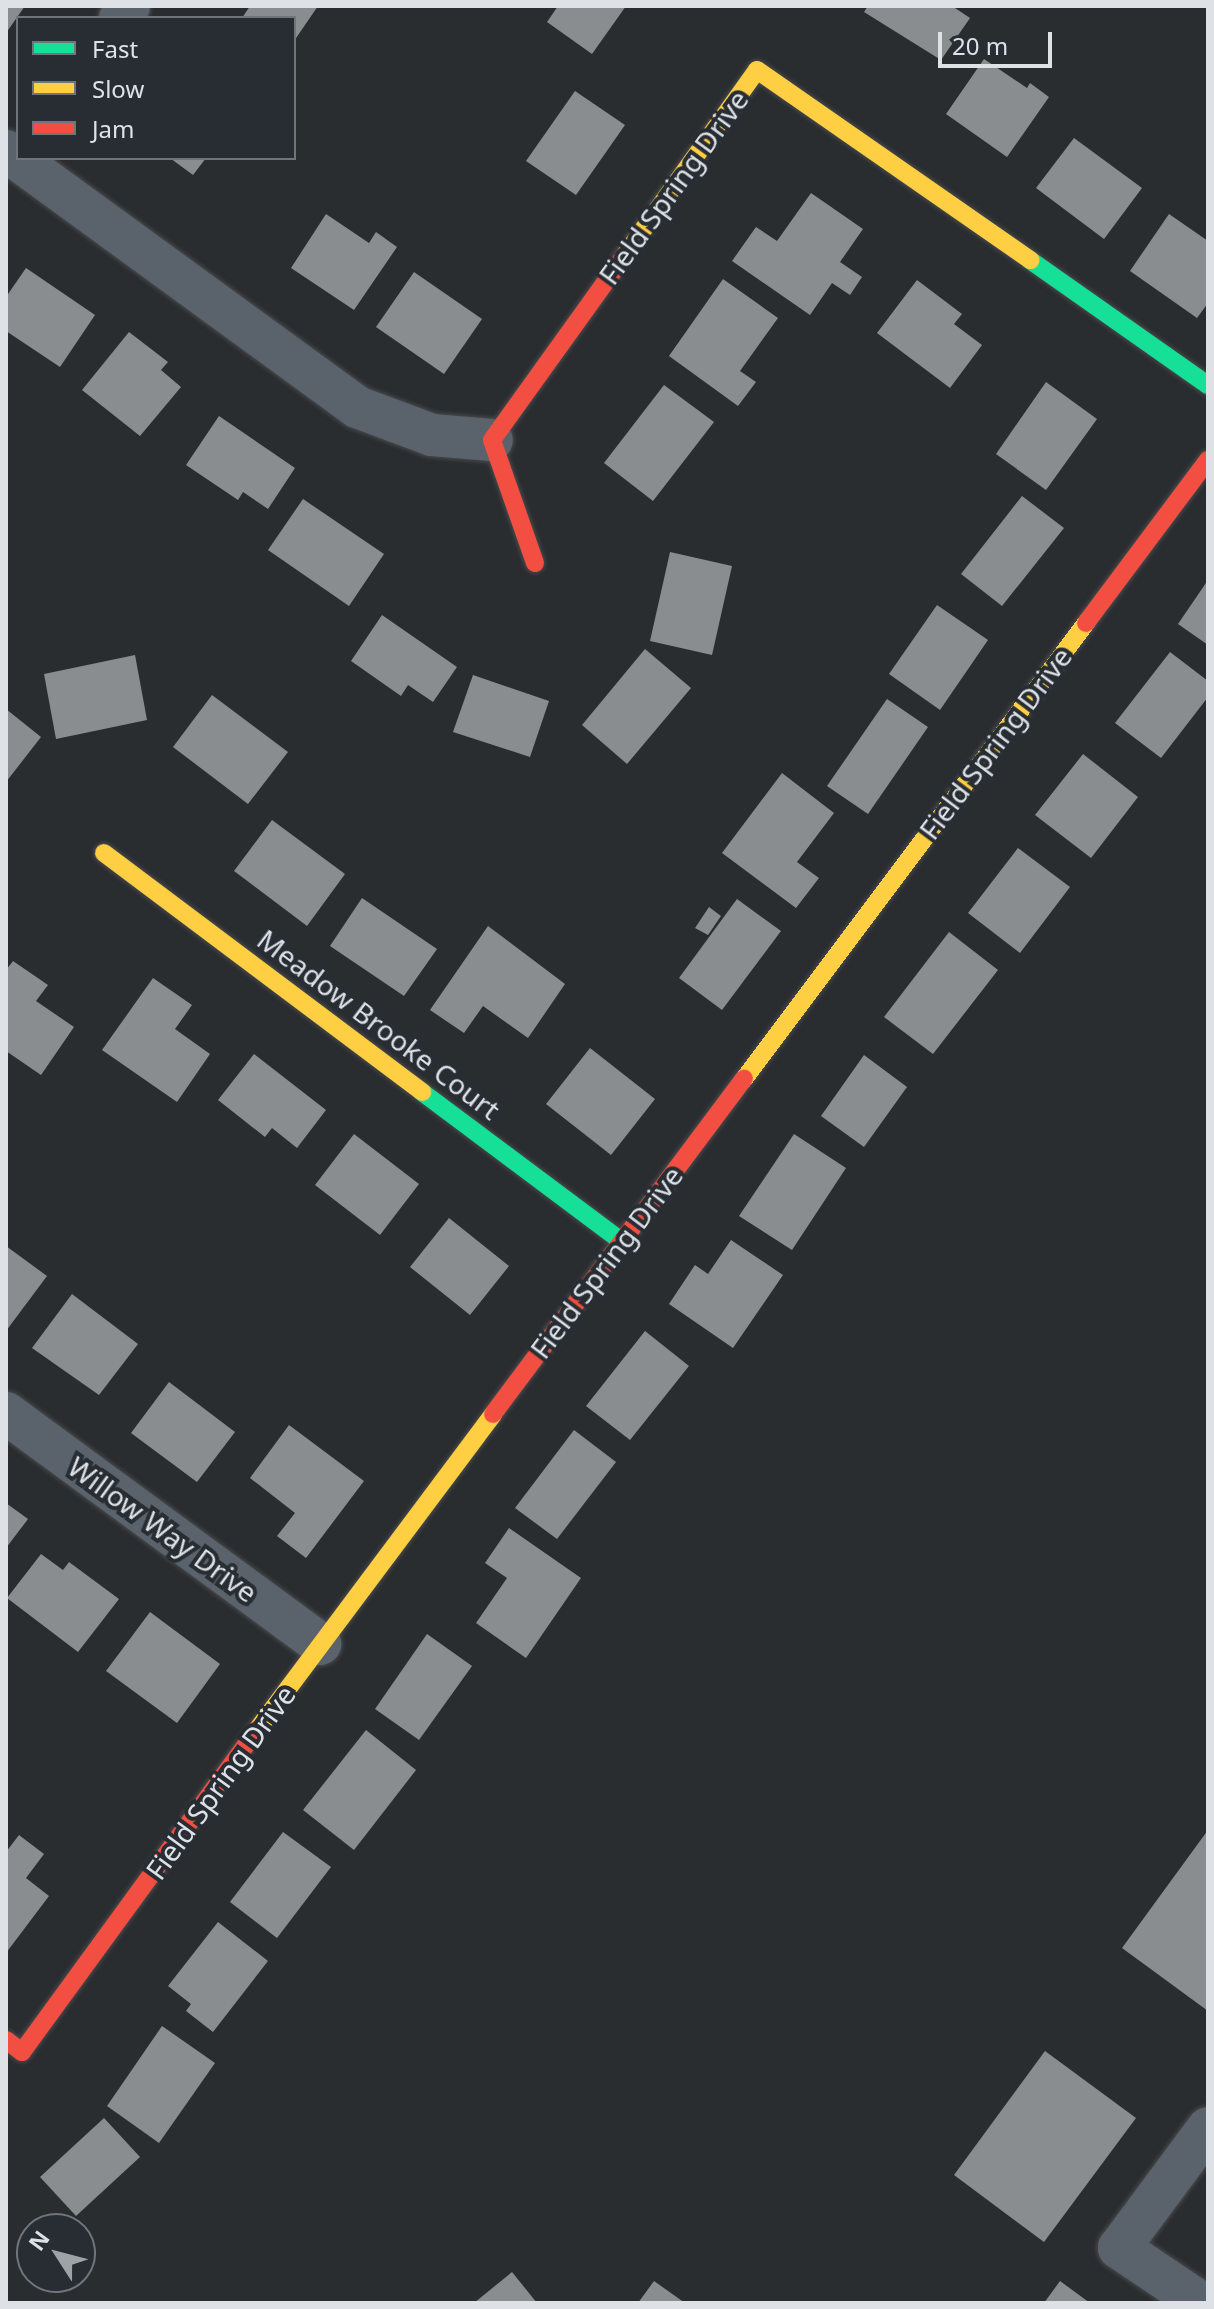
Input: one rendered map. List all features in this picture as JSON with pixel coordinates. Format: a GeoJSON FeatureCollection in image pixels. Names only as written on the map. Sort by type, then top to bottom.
{"type":"FeatureCollection","features":[{"type":"Feature","properties":{"kind":"street","name":"Field Spring Drive"},"geometry":{"type":"LineString","coordinates":[[492,440],[757,70],[1208,385]]}},
{"type":"Feature","properties":{"kind":"street"},"geometry":{"type":"LineString","coordinates":[[22,160],[357,407],[432,435],[492,440],[535,563]]}},
{"type":"Feature","properties":{"kind":"street","name":"Field Spring Drive"},"geometry":{"type":"LineString","coordinates":[[6,2040],[22,2052],[320,1644],[1208,460]]}},
{"type":"Feature","properties":{"kind":"street","name":"Meadow Brooke Court"},"geometry":{"type":"LineString","coordinates":[[104,853],[621,1241]]}},
{"type":"Feature","properties":{"kind":"street","name":"Willow Way Drive"},"geometry":{"type":"LineString","coordinates":[[6,1413],[320,1644]]}},
{"type":"Feature","properties":{"kind":"street"},"geometry":{"type":"LineString","coordinates":[[1201,2303],[1119,2248],[1208,2128]]}},
{"type":"Feature","properties":{"kind":"building"},"geometry":{"type":"Polygon","coordinates":[[[6,6],[25,6],[16,16],[6,33],[6,6]]]}},
{"type":"Feature","properties":{"kind":"building"},"geometry":{"type":"Polygon","coordinates":[[[250,6],[318,6],[296,38],[296,16],[243,16],[250,6]]]}},
{"type":"Feature","properties":{"kind":"building"},"geometry":{"type":"Polygon","coordinates":[[[558,6],[626,6],[592,54],[547,22],[558,6]]]}},
{"type":"Feature","properties":{"kind":"building"},"geometry":{"type":"Polygon","coordinates":[[[868,6],[952,6],[970,18],[941,60],[864,12],[868,6]]]}},
{"type":"Feature","properties":{"kind":"building"},"geometry":{"type":"Polygon","coordinates":[[[984,59],[1027,88],[1030,83],[1049,97],[1007,157],[946,114],[984,59]]]}},
{"type":"Feature","properties":{"kind":"building"},"geometry":{"type":"Polygon","coordinates":[[[575,91],[625,125],[576,195],[526,161],[575,91]]]}},
{"type":"Feature","properties":{"kind":"building"},"geometry":{"type":"Polygon","coordinates":[[[1074,138],[1142,188],[1104,239],[1036,188],[1074,138]]]}},
{"type":"Feature","properties":{"kind":"building"},"geometry":{"type":"Polygon","coordinates":[[[173,160],[204,160],[193,175],[173,160]]]}},
{"type":"Feature","properties":{"kind":"building"},"geometry":{"type":"Polygon","coordinates":[[[811,193],[863,229],[840,262],[862,277],[850,295],[832,283],[810,315],[732,261],[756,227],[777,241],[811,193]]]}},
{"type":"Feature","properties":{"kind":"building"},"geometry":{"type":"Polygon","coordinates":[[[326,214],[369,243],[376,232],[397,247],[354,310],[291,268],[326,214]]]}},
{"type":"Feature","properties":{"kind":"building"},"geometry":{"type":"Polygon","coordinates":[[[1169,214],[1208,241],[1208,303],[1197,318],[1130,271],[1169,214]]]}},
{"type":"Feature","properties":{"kind":"building"},"geometry":{"type":"Polygon","coordinates":[[[26,268],[95,315],[60,367],[6,331],[6,297],[26,268]]]}},
{"type":"Feature","properties":{"kind":"building"},"geometry":{"type":"Polygon","coordinates":[[[414,272],[482,319],[444,374],[376,327],[414,272]]]}},
{"type":"Feature","properties":{"kind":"building"},"geometry":{"type":"Polygon","coordinates":[[[723,279],[778,318],[740,371],[756,382],[738,406],[669,356],[723,279]]]}},
{"type":"Feature","properties":{"kind":"building"},"geometry":{"type":"Polygon","coordinates":[[[917,280],[962,314],[954,324],[982,345],[950,388],[877,333],[917,280]]]}},
{"type":"Feature","properties":{"kind":"building"},"geometry":{"type":"Polygon","coordinates":[[[129,332],[168,362],[161,370],[181,387],[140,436],[82,390],[129,332]]]}},
{"type":"Feature","properties":{"kind":"building"},"geometry":{"type":"Polygon","coordinates":[[[1046,382],[1097,419],[1046,490],[996,454],[1046,382]]]}},
{"type":"Feature","properties":{"kind":"building"},"geometry":{"type":"Polygon","coordinates":[[[664,385],[714,422],[653,501],[604,463],[664,385]]]}},
{"type":"Feature","properties":{"kind":"building"},"geometry":{"type":"Polygon","coordinates":[[[219,416],[295,468],[268,509],[243,492],[238,500],[186,465],[219,416]]]}},
{"type":"Feature","properties":{"kind":"building"},"geometry":{"type":"Polygon","coordinates":[[[1022,496],[1064,528],[1002,606],[961,574],[1022,496]]]}},
{"type":"Feature","properties":{"kind":"building"},"geometry":{"type":"Polygon","coordinates":[[[303,499],[384,554],[349,606],[268,550],[303,499]]]}},
{"type":"Feature","properties":{"kind":"building"},"geometry":{"type":"Polygon","coordinates":[[[670,552],[732,566],[712,655],[650,641],[670,552]]]}},
{"type":"Feature","properties":{"kind":"building"},"geometry":{"type":"Polygon","coordinates":[[[1208,580],[1208,645],[1178,624],[1208,580]]]}},
{"type":"Feature","properties":{"kind":"building"},"geometry":{"type":"Polygon","coordinates":[[[937,605],[988,640],[940,710],[889,674],[937,605]]]}},
{"type":"Feature","properties":{"kind":"building"},"geometry":{"type":"Polygon","coordinates":[[[382,615],[457,667],[433,702],[408,685],[401,696],[351,661],[382,615]]]}},
{"type":"Feature","properties":{"kind":"building"},"geometry":{"type":"Polygon","coordinates":[[[645,649],[691,688],[627,764],[582,725],[645,649]]]}},
{"type":"Feature","properties":{"kind":"building"},"geometry":{"type":"Polygon","coordinates":[[[1170,652],[1208,681],[1208,697],[1161,758],[1115,723],[1170,652]]]}},
{"type":"Feature","properties":{"kind":"building"},"geometry":{"type":"Polygon","coordinates":[[[135,655],[147,720],[56,739],[44,674],[135,655]]]}},
{"type":"Feature","properties":{"kind":"building"},"geometry":{"type":"Polygon","coordinates":[[[473,675],[549,701],[530,757],[453,732],[473,675]]]}},
{"type":"Feature","properties":{"kind":"building"},"geometry":{"type":"Polygon","coordinates":[[[212,695],[288,752],[248,804],[173,747],[212,695]]]}},
{"type":"Feature","properties":{"kind":"building"},"geometry":{"type":"Polygon","coordinates":[[[887,699],[928,727],[868,814],[827,786],[887,699]]]}},
{"type":"Feature","properties":{"kind":"building"},"geometry":{"type":"Polygon","coordinates":[[[6,709],[41,737],[6,782],[6,709]]]}},
{"type":"Feature","properties":{"kind":"building"},"geometry":{"type":"Polygon","coordinates":[[[1083,754],[1138,797],[1091,858],[1035,815],[1083,754]]]}},
{"type":"Feature","properties":{"kind":"building"},"geometry":{"type":"Polygon","coordinates":[[[782,773],[834,813],[797,862],[819,878],[796,908],[722,853],[782,773]]]}},
{"type":"Feature","properties":{"kind":"building"},"geometry":{"type":"Polygon","coordinates":[[[272,820],[345,874],[307,926],[234,871],[272,820]]]}},
{"type":"Feature","properties":{"kind":"building"},"geometry":{"type":"Polygon","coordinates":[[[1018,848],[1070,887],[1020,953],[968,913],[1018,848]]]}},
{"type":"Feature","properties":{"kind":"building"},"geometry":{"type":"Polygon","coordinates":[[[362,898],[437,949],[404,996],[330,946],[362,898]]]}},
{"type":"Feature","properties":{"kind":"building"},"geometry":{"type":"Polygon","coordinates":[[[737,899],[781,931],[722,1010],[679,978],[737,899]]]}},
{"type":"Feature","properties":{"kind":"building"},"geometry":{"type":"Polygon","coordinates":[[[709,907],[721,916],[708,935],[695,928],[709,907]]]}},
{"type":"Feature","properties":{"kind":"building"},"geometry":{"type":"Polygon","coordinates":[[[488,926],[565,984],[528,1038],[483,1006],[464,1033],[430,1010],[488,926]]]}},
{"type":"Feature","properties":{"kind":"building"},"geometry":{"type":"Polygon","coordinates":[[[949,932],[998,970],[933,1054],[884,1017],[949,932]]]}},
{"type":"Feature","properties":{"kind":"building"},"geometry":{"type":"Polygon","coordinates":[[[13,961],[48,985],[36,1001],[74,1027],[41,1075],[6,1051],[6,970],[13,961]]]}},
{"type":"Feature","properties":{"kind":"building"},"geometry":{"type":"Polygon","coordinates":[[[153,978],[192,1005],[175,1029],[210,1054],[177,1102],[102,1050],[153,978]]]}},
{"type":"Feature","properties":{"kind":"building"},"geometry":{"type":"Polygon","coordinates":[[[590,1048],[655,1099],[611,1155],[546,1104],[590,1048]]]}},
{"type":"Feature","properties":{"kind":"building"},"geometry":{"type":"Polygon","coordinates":[[[254,1054],[326,1110],[297,1148],[272,1128],[265,1137],[218,1100],[254,1054]]]}},
{"type":"Feature","properties":{"kind":"building"},"geometry":{"type":"Polygon","coordinates":[[[864,1055],[907,1087],[864,1147],[821,1116],[864,1055]]]}},
{"type":"Feature","properties":{"kind":"building"},"geometry":{"type":"Polygon","coordinates":[[[354,1134],[419,1184],[380,1235],[315,1185],[354,1134]]]}},
{"type":"Feature","properties":{"kind":"building"},"geometry":{"type":"Polygon","coordinates":[[[794,1134],[846,1168],[792,1250],[739,1216],[794,1134]]]}},
{"type":"Feature","properties":{"kind":"building"},"geometry":{"type":"Polygon","coordinates":[[[449,1218],[509,1266],[470,1315],[410,1267],[449,1218]]]}},
{"type":"Feature","properties":{"kind":"building"},"geometry":{"type":"Polygon","coordinates":[[[731,1240],[783,1275],[733,1348],[669,1304],[695,1265],[708,1274],[731,1240]]]}},
{"type":"Feature","properties":{"kind":"building"},"geometry":{"type":"Polygon","coordinates":[[[6,1246],[47,1276],[6,1331],[6,1246]]]}},
{"type":"Feature","properties":{"kind":"building"},"geometry":{"type":"Polygon","coordinates":[[[72,1294],[138,1344],[99,1395],[32,1348],[72,1294]]]}},
{"type":"Feature","properties":{"kind":"building"},"geometry":{"type":"Polygon","coordinates":[[[645,1331],[689,1366],[630,1440],[586,1406],[645,1331]]]}},
{"type":"Feature","properties":{"kind":"building"},"geometry":{"type":"Polygon","coordinates":[[[169,1382],[235,1432],[197,1482],[131,1433],[169,1382]]]}},
{"type":"Feature","properties":{"kind":"building"},"geometry":{"type":"Polygon","coordinates":[[[289,1425],[364,1481],[306,1558],[277,1536],[295,1513],[250,1478],[289,1425]]]}},
{"type":"Feature","properties":{"kind":"building"},"geometry":{"type":"Polygon","coordinates":[[[574,1430],[616,1462],[557,1539],[515,1508],[574,1430]]]}},
{"type":"Feature","properties":{"kind":"building"},"geometry":{"type":"Polygon","coordinates":[[[6,1503],[28,1519],[6,1548],[6,1503]]]}},
{"type":"Feature","properties":{"kind":"building"},"geometry":{"type":"Polygon","coordinates":[[[509,1528],[581,1578],[526,1658],[476,1623],[507,1578],[485,1563],[509,1528]]]}},
{"type":"Feature","properties":{"kind":"building"},"geometry":{"type":"Polygon","coordinates":[[[41,1554],[63,1570],[69,1562],[119,1599],[78,1652],[7,1598],[41,1554]]]}},
{"type":"Feature","properties":{"kind":"building"},"geometry":{"type":"Polygon","coordinates":[[[150,1612],[220,1664],[177,1723],[106,1671],[150,1612]]]}},
{"type":"Feature","properties":{"kind":"building"},"geometry":{"type":"Polygon","coordinates":[[[427,1634],[472,1666],[419,1740],[375,1709],[427,1634]]]}},
{"type":"Feature","properties":{"kind":"building"},"geometry":{"type":"Polygon","coordinates":[[[366,1730],[416,1770],[354,1850],[303,1810],[366,1730]]]}},
{"type":"Feature","properties":{"kind":"building"},"geometry":{"type":"Polygon","coordinates":[[[1208,1830],[1208,2011],[1122,1948],[1208,1830]]]}},
{"type":"Feature","properties":{"kind":"building"},"geometry":{"type":"Polygon","coordinates":[[[283,1832],[331,1867],[277,1938],[230,1902],[283,1832]]]}},
{"type":"Feature","properties":{"kind":"building"},"geometry":{"type":"Polygon","coordinates":[[[19,1835],[44,1854],[26,1878],[49,1896],[6,1953],[6,1852],[19,1835]]]}},
{"type":"Feature","properties":{"kind":"building"},"geometry":{"type":"Polygon","coordinates":[[[218,1922],[268,1961],[213,2032],[186,2011],[191,2004],[168,1986],[218,1922]]]}},
{"type":"Feature","properties":{"kind":"building"},"geometry":{"type":"Polygon","coordinates":[[[162,2026],[215,2063],[159,2143],[107,2106],[162,2026]]]}},
{"type":"Feature","properties":{"kind":"building"},"geometry":{"type":"Polygon","coordinates":[[[1045,2051],[1136,2118],[1044,2242],[954,2175],[1045,2051]]]}},
{"type":"Feature","properties":{"kind":"building"},"geometry":{"type":"Polygon","coordinates":[[[104,2118],[140,2157],[79,2213],[73,2213],[40,2177],[104,2118]]]}},
{"type":"Feature","properties":{"kind":"building"},"geometry":{"type":"Polygon","coordinates":[[[512,2272],[537,2303],[474,2303],[512,2272]]]}},
{"type":"Feature","properties":{"kind":"building"},"geometry":{"type":"Polygon","coordinates":[[[654,2281],[685,2303],[638,2303],[654,2281]]]}},
{"type":"Feature","properties":{"kind":"building"},"geometry":{"type":"Polygon","coordinates":[[[1060,2281],[1090,2303],[1044,2303],[1060,2281]]]}},
{"type":"Feature","properties":{"kind":"traffic: fast"},"geometry":{"type":"LineString","coordinates":[[1030,260],[1208,385]]}},
{"type":"Feature","properties":{"kind":"traffic: fast"},"geometry":{"type":"LineString","coordinates":[[422,1092],[621,1241]]}},
{"type":"Feature","properties":{"kind":"traffic: slow"},"geometry":{"type":"LineString","coordinates":[[625,255],[757,70],[1030,260]]}},
{"type":"Feature","properties":{"kind":"traffic: slow"},"geometry":{"type":"LineString","coordinates":[[744,1079],[1086,623]]}},
{"type":"Feature","properties":{"kind":"traffic: slow"},"geometry":{"type":"LineString","coordinates":[[104,853],[422,1092]]}},
{"type":"Feature","properties":{"kind":"traffic: slow"},"geometry":{"type":"LineString","coordinates":[[257,1730],[493,1414]]}},
{"type":"Feature","properties":{"kind":"traffic: jam"},"geometry":{"type":"LineString","coordinates":[[535,563],[492,440],[625,255]]}},
{"type":"Feature","properties":{"kind":"traffic: jam"},"geometry":{"type":"LineString","coordinates":[[1086,623],[1208,460]]}},
{"type":"Feature","properties":{"kind":"traffic: jam"},"geometry":{"type":"LineString","coordinates":[[493,1414],[744,1079]]}},
{"type":"Feature","properties":{"kind":"traffic: jam"},"geometry":{"type":"LineString","coordinates":[[6,2040],[22,2052],[257,1730]]}}]}
